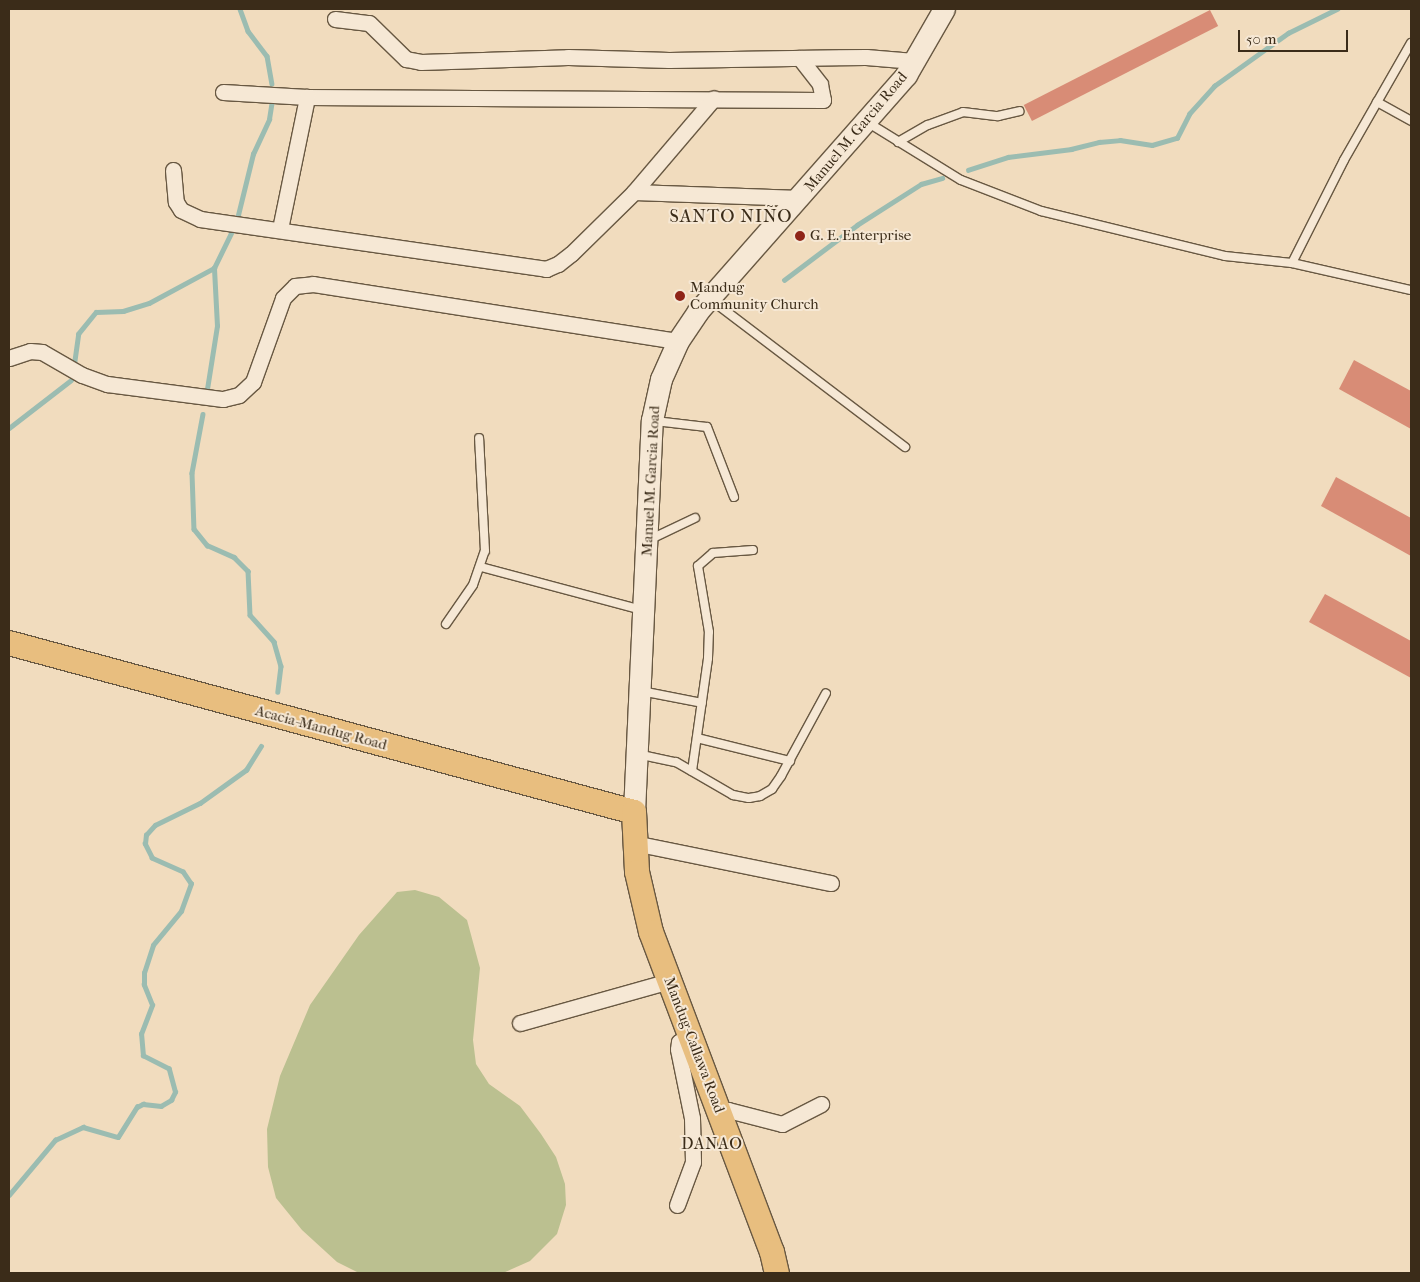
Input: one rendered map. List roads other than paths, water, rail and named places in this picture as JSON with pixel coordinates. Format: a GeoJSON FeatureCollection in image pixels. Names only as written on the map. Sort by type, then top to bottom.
{"type":"FeatureCollection","features":[{"type":"Feature","properties":{"kind":"main road","name":"Manuel M. Garcia Road"},"geometry":{"type":"LineString","coordinates":[[634,812],[652,420],[661,379],[678,341],[709,298],[867,122],[914,62],[944,9]]}},
{"type":"Feature","properties":{"kind":"main road","name":"Acacia-Mandug Road"},"geometry":{"type":"LineString","coordinates":[[9,643],[634,812]]}},
{"type":"Feature","properties":{"kind":"main road","name":"Mandug-Callawa Road"},"geometry":{"type":"LineString","coordinates":[[634,812],[634,843],[641,897],[689,1036],[772,1252],[777,1273]]}},
{"type":"Feature","properties":{"kind":"street"},"geometry":{"type":"LineString","coordinates":[[335,19],[369,23],[406,59],[421,62],[568,57],[669,60],[866,57],[914,62]]}},
{"type":"Feature","properties":{"kind":"street"},"geometry":{"type":"LineString","coordinates":[[223,92],[307,97],[823,100],[820,84],[800,58]]}},
{"type":"Feature","properties":{"kind":"street"},"geometry":{"type":"LineString","coordinates":[[280,228],[307,97]]}},
{"type":"Feature","properties":{"kind":"street"},"geometry":{"type":"LineString","coordinates":[[173,170],[176,202],[188,216],[242,226],[280,228],[546,269],[558,264],[571,254],[634,192],[714,98]]}},
{"type":"Feature","properties":{"kind":"street"},"geometry":{"type":"LineString","coordinates":[[634,192],[800,198]]}},
{"type":"Feature","properties":{"kind":"street"},"geometry":{"type":"LineString","coordinates":[[9,358],[30,351],[42,352],[82,375],[107,384],[223,399],[240,395],[253,382],[283,298],[295,286],[313,284],[678,341]]}},
{"type":"Feature","properties":{"kind":"street"},"geometry":{"type":"LineString","coordinates":[[634,843],[831,884]]}},
{"type":"Feature","properties":{"kind":"street"},"geometry":{"type":"LineString","coordinates":[[520,1023],[669,981]]}},
{"type":"Feature","properties":{"kind":"street"},"geometry":{"type":"LineString","coordinates":[[676,1205],[693,1162],[692,1118],[678,1049],[679,1042],[689,1036]]}},
{"type":"Feature","properties":{"kind":"street"},"geometry":{"type":"LineString","coordinates":[[719,1112],[728,1110],[782,1124],[821,1104]]}},
{"type":"Feature","properties":{"kind":"lane"},"geometry":{"type":"LineString","coordinates":[[1292,263],[1377,102],[1411,43]]}},
{"type":"Feature","properties":{"kind":"lane"},"geometry":{"type":"LineString","coordinates":[[1377,102],[1411,121]]}},
{"type":"Feature","properties":{"kind":"lane"},"geometry":{"type":"LineString","coordinates":[[898,142],[928,125],[964,112],[998,116],[1019,111]]}},
{"type":"Feature","properties":{"kind":"lane"},"geometry":{"type":"LineString","coordinates":[[867,122],[961,180],[1041,211],[1225,256],[1292,263],[1411,290]]}},
{"type":"Feature","properties":{"kind":"lane"},"geometry":{"type":"LineString","coordinates":[[709,298],[905,447]]}},
{"type":"Feature","properties":{"kind":"lane"},"geometry":{"type":"LineString","coordinates":[[652,420],[706,427],[734,497]]}},
{"type":"Feature","properties":{"kind":"lane"},"geometry":{"type":"LineString","coordinates":[[446,624],[481,567],[487,533],[479,438]]}},
{"type":"Feature","properties":{"kind":"lane"},"geometry":{"type":"LineString","coordinates":[[647,541],[695,518]]}},
{"type":"Feature","properties":{"kind":"lane"},"geometry":{"type":"LineString","coordinates":[[692,772],[702,704],[708,632],[698,566],[712,553],[753,550]]}},
{"type":"Feature","properties":{"kind":"lane"},"geometry":{"type":"LineString","coordinates":[[481,567],[644,611]]}},
{"type":"Feature","properties":{"kind":"lane"},"geometry":{"type":"LineString","coordinates":[[641,691],[702,704]]}},
{"type":"Feature","properties":{"kind":"lane"},"geometry":{"type":"LineString","coordinates":[[637,754],[665,758],[692,772],[707,783],[749,798],[772,789],[790,761],[826,693]]}},
{"type":"Feature","properties":{"kind":"lane"},"geometry":{"type":"LineString","coordinates":[[697,738],[790,761]]}},
{"type":"Feature","properties":{"kind":"waterway"},"geometry":{"type":"LineString","coordinates":[[240,9],[248,31],[267,56],[272,84]]}},
{"type":"Feature","properties":{"kind":"waterway"},"geometry":{"type":"LineString","coordinates":[[968,170],[1008,157],[1071,149],[1099,142],[1120,140],[1152,145],[1177,138],[1189,114],[1214,86],[1288,33],[1337,9]]}},
{"type":"Feature","properties":{"kind":"waterway"},"geometry":{"type":"LineString","coordinates":[[238,215],[253,154],[269,119],[272,101]]}},
{"type":"Feature","properties":{"kind":"waterway"},"geometry":{"type":"LineString","coordinates":[[784,280],[857,225],[921,184],[942,178]]}},
{"type":"Feature","properties":{"kind":"waterway"},"geometry":{"type":"LineString","coordinates":[[207,389],[217,326],[214,268],[234,227]]}},
{"type":"Feature","properties":{"kind":"waterway"},"geometry":{"type":"LineString","coordinates":[[74,364],[78,334],[96,312],[123,311],[149,303],[214,268]]}},
{"type":"Feature","properties":{"kind":"waterway"},"geometry":{"type":"LineString","coordinates":[[9,428],[71,380]]}},
{"type":"Feature","properties":{"kind":"waterway"},"geometry":{"type":"LineString","coordinates":[[203,414],[192,473],[194,529],[207,545],[234,557],[248,571],[250,615],[274,642],[281,666],[278,692]]}},
{"type":"Feature","properties":{"kind":"waterway"},"geometry":{"type":"LineString","coordinates":[[9,1195],[55,1140],[83,1127],[118,1137],[137,1107],[143,1104],[161,1106],[171,1100],[175,1092],[169,1069],[143,1056],[141,1034],[152,1005],[144,985],[144,973],[153,945],[181,911],[191,884],[183,872],[152,858],[145,844],[146,835],[155,825],[200,803],[246,770],[261,746]]}},
{"type":"Feature","properties":{"kind":"place","name":"G. E. Enterprise"},"geometry":{"type":"Point","coordinates":[800,236]}},
{"type":"Feature","properties":{"kind":"place","name":"Mandug Community Church"},"geometry":{"type":"Point","coordinates":[680,296]}},
{"type":"Feature","properties":{"kind":"district","name":"SANTO NIÑO"},"geometry":{"type":"Point","coordinates":[731,217]}},
{"type":"Feature","properties":{"kind":"district","name":"DANAO"},"geometry":{"type":"Point","coordinates":[712,1144]}}]}
